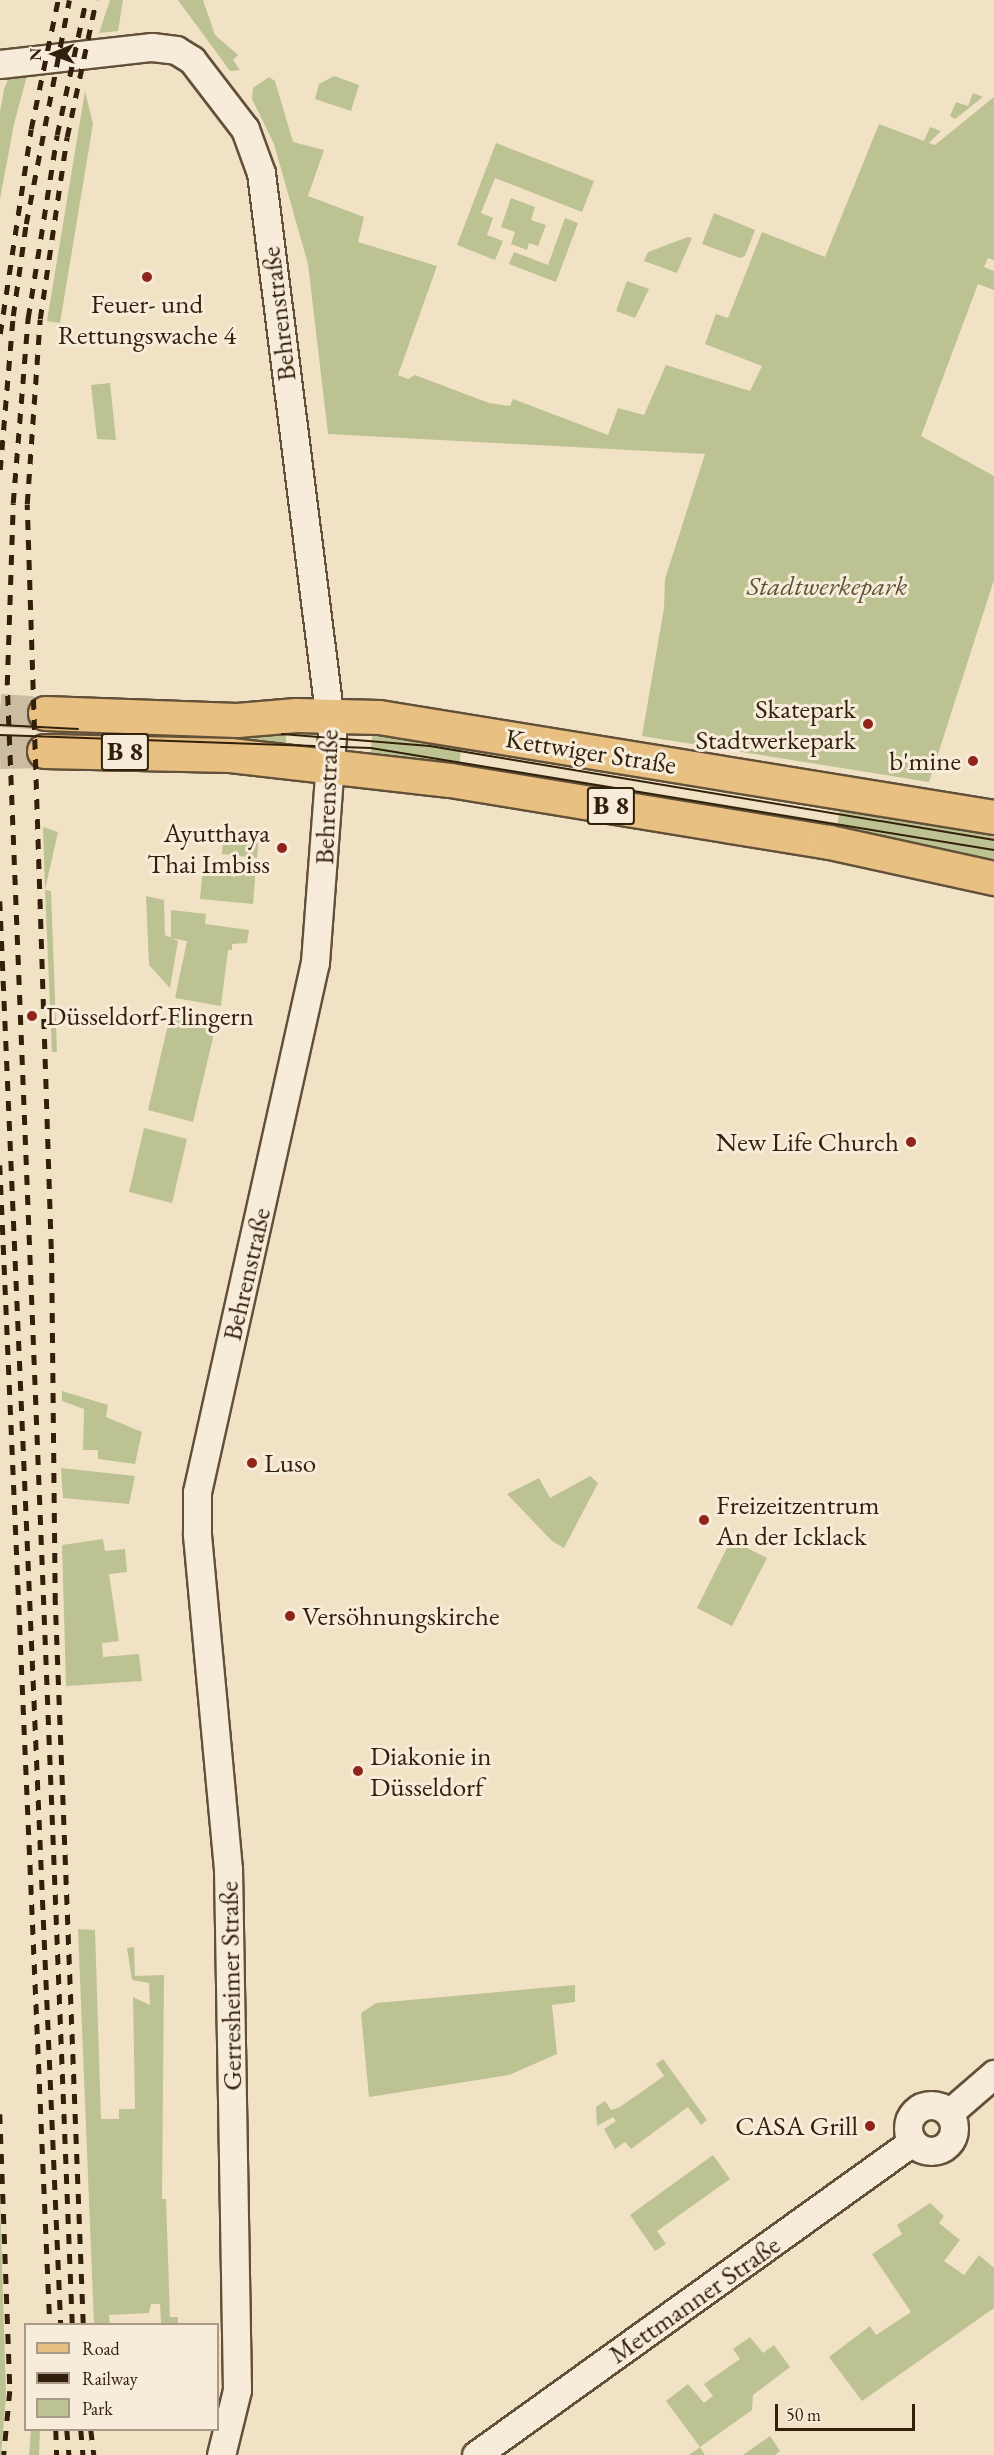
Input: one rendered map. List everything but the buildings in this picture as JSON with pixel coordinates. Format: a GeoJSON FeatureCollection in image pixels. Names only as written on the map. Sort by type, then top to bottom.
{"type":"FeatureCollection","features":[{"type":"Feature","properties":{"kind":"main road","name":"B 8"},"geometry":{"type":"LineString","coordinates":[[45,713],[237,720],[329,715]]}},
{"type":"Feature","properties":{"kind":"main road","name":"Kettwiger Straße"},"geometry":{"type":"LineString","coordinates":[[329,715],[411,722],[994,817]]}},
{"type":"Feature","properties":{"kind":"main road","name":"B 8"},"geometry":{"type":"LineString","coordinates":[[44,751],[230,755],[332,767]]}},
{"type":"Feature","properties":{"kind":"main road","name":"Kettwiger Straße"},"geometry":{"type":"LineString","coordinates":[[332,767],[527,792],[941,864],[994,878]]}},
{"type":"Feature","properties":{"kind":"main road","name":"B 8"},"geometry":{"type":"LineString","coordinates":[[941,864],[973,861],[994,866]]}},
{"type":"Feature","properties":{"kind":"street","name":"Behrenstraße"},"geometry":{"type":"LineString","coordinates":[[0,64],[152,47],[176,50],[192,60],[237,115],[258,160],[329,715],[332,767],[313,972],[199,1472],[196,1517]]}},
{"type":"Feature","properties":{"kind":"street","name":"Gerresheimer Straße"},"geometry":{"type":"LineString","coordinates":[[196,1517],[228,1869],[237,2390],[221,2455]]}},
{"type":"Feature","properties":{"kind":"street","name":"Mettmanner Straße"},"geometry":{"type":"LineString","coordinates":[[476,2455],[912,2142],[930,2152],[945,2146],[954,2133],[949,2113],[994,2074]]}},
{"type":"Feature","properties":{"kind":"green space"},"geometry":{"type":"Polygon","coordinates":[[[110,0],[123,0],[118,31],[99,33],[110,0]]]}},
{"type":"Feature","properties":{"kind":"green space"},"geometry":{"type":"Polygon","coordinates":[[[178,0],[203,0],[215,35],[238,55],[233,60],[240,70],[230,71],[178,0]]]}},
{"type":"Feature","properties":{"kind":"green space"},"geometry":{"type":"Polygon","coordinates":[[[28,72],[14,124],[0,199],[0,112],[4,89],[11,73],[28,72]]]}},
{"type":"Feature","properties":{"kind":"green space"},"geometry":{"type":"Polygon","coordinates":[[[334,76],[359,85],[351,111],[315,99],[319,84],[334,76]]]}},
{"type":"Feature","properties":{"kind":"green space","name":"Stadtwerkepark"},"geometry":{"type":"Polygon","coordinates":[[[269,77],[275,81],[293,142],[324,150],[308,196],[364,217],[358,242],[437,266],[398,375],[408,379],[415,375],[489,403],[510,406],[513,399],[608,435],[618,408],[644,415],[666,365],[750,391],[762,366],[705,344],[716,314],[728,318],[762,232],[825,257],[879,124],[924,141],[930,127],[941,131],[929,143],[935,145],[994,97],[994,260],[988,258],[984,267],[994,271],[994,290],[978,284],[921,436],[994,476],[994,580],[929,782],[642,736],[664,608],[665,579],[705,454],[328,434],[308,264],[274,144],[252,99],[253,88],[269,77]]]}},
{"type":"Feature","properties":{"kind":"green space"},"geometry":{"type":"Polygon","coordinates":[[[85,91],[93,124],[60,323],[47,321],[85,91]]]}},
{"type":"Feature","properties":{"kind":"green space"},"geometry":{"type":"Polygon","coordinates":[[[973,93],[983,97],[955,119],[950,116],[956,102],[968,106],[973,93]]]}},
{"type":"Feature","properties":{"kind":"green space"},"geometry":{"type":"Polygon","coordinates":[[[496,143],[594,181],[582,212],[495,178],[481,213],[493,218],[487,235],[503,241],[495,260],[457,245],[496,143]]]}},
{"type":"Feature","properties":{"kind":"green space"},"geometry":{"type":"Polygon","coordinates":[[[511,198],[535,207],[531,220],[546,225],[538,246],[529,243],[527,250],[511,244],[515,232],[501,227],[511,198]]]}},
{"type":"Feature","properties":{"kind":"green space"},"geometry":{"type":"Polygon","coordinates":[[[714,213],[755,230],[745,256],[740,258],[702,244],[714,213]]]}},
{"type":"Feature","properties":{"kind":"green space"},"geometry":{"type":"Polygon","coordinates":[[[565,218],[578,223],[556,282],[509,264],[514,252],[548,265],[565,218]]]}},
{"type":"Feature","properties":{"kind":"green space"},"geometry":{"type":"Polygon","coordinates":[[[688,237],[692,238],[677,273],[644,261],[648,252],[688,237]]]}},
{"type":"Feature","properties":{"kind":"green space"},"geometry":{"type":"Polygon","coordinates":[[[627,281],[649,289],[635,318],[616,311],[627,281]]]}},
{"type":"Feature","properties":{"kind":"green space"},"geometry":{"type":"Polygon","coordinates":[[[110,383],[116,440],[97,439],[91,385],[110,383]]]}},
{"type":"Feature","properties":{"kind":"green space"},"geometry":{"type":"Polygon","coordinates":[[[373,725],[461,747],[459,772],[370,763],[373,725]]]}},
{"type":"Feature","properties":{"kind":"green space"},"geometry":{"type":"Polygon","coordinates":[[[286,730],[286,753],[157,737],[158,733],[286,730]]]}},
{"type":"Feature","properties":{"kind":"green space"},"geometry":{"type":"Polygon","coordinates":[[[694,804],[837,827],[840,808],[994,828],[994,862],[694,804]]]}},
{"type":"Feature","properties":{"kind":"green space"},"geometry":{"type":"Polygon","coordinates":[[[43,827],[58,832],[45,890],[43,827]]]}},
{"type":"Feature","properties":{"kind":"green space"},"geometry":{"type":"Polygon","coordinates":[[[224,831],[259,834],[257,858],[222,854],[224,831]]]}},
{"type":"Feature","properties":{"kind":"green space"},"geometry":{"type":"Polygon","coordinates":[[[246,867],[256,867],[253,904],[200,899],[203,868],[245,872],[246,867]]]}},
{"type":"Feature","properties":{"kind":"green space"},"geometry":{"type":"Polygon","coordinates":[[[45,890],[51,891],[57,1052],[52,1052],[45,890]]]}},
{"type":"Feature","properties":{"kind":"green space"},"geometry":{"type":"Polygon","coordinates":[[[146,896],[164,900],[165,935],[178,941],[170,988],[149,965],[146,896]]]}},
{"type":"Feature","properties":{"kind":"green space"},"geometry":{"type":"Polygon","coordinates":[[[171,910],[206,914],[205,924],[249,930],[247,943],[232,944],[232,950],[228,950],[221,1006],[175,998],[187,941],[171,938],[171,910]]]}},
{"type":"Feature","properties":{"kind":"green space"},"geometry":{"type":"Polygon","coordinates":[[[170,1016],[216,1025],[193,1122],[148,1110],[170,1016]]]}},
{"type":"Feature","properties":{"kind":"green space"},"geometry":{"type":"Polygon","coordinates":[[[144,1128],[187,1139],[172,1203],[129,1192],[144,1128]]]}},
{"type":"Feature","properties":{"kind":"green space"},"geometry":{"type":"Polygon","coordinates":[[[62,1391],[108,1405],[106,1417],[142,1432],[135,1464],[98,1459],[98,1450],[83,1450],[84,1409],[62,1401],[62,1391]]]}},
{"type":"Feature","properties":{"kind":"green space"},"geometry":{"type":"Polygon","coordinates":[[[61,1468],[135,1476],[129,1504],[63,1498],[61,1468]]]}},
{"type":"Feature","properties":{"kind":"green space"},"geometry":{"type":"Polygon","coordinates":[[[590,1476],[598,1483],[564,1548],[552,1541],[507,1494],[539,1478],[550,1498],[590,1476]]]}},
{"type":"Feature","properties":{"kind":"green space"},"geometry":{"type":"Polygon","coordinates":[[[103,1539],[105,1551],[125,1549],[127,1572],[109,1574],[119,1641],[102,1643],[103,1657],[139,1654],[142,1681],[66,1686],[62,1545],[103,1539]]]}},
{"type":"Feature","properties":{"kind":"green space"},"geometry":{"type":"Polygon","coordinates":[[[731,1540],[767,1558],[732,1626],[697,1608],[731,1540]]]}},
{"type":"Feature","properties":{"kind":"green space"},"geometry":{"type":"Polygon","coordinates":[[[78,1929],[95,1930],[101,2119],[119,2119],[119,2109],[135,2109],[133,1997],[150,2005],[149,1983],[132,1980],[127,1948],[134,1947],[135,1976],[164,1975],[162,2199],[166,2199],[170,2317],[178,2317],[178,2323],[161,2323],[160,2304],[151,2304],[149,2313],[109,2315],[110,2323],[94,2323],[78,1929]]]}},
{"type":"Feature","properties":{"kind":"green space"},"geometry":{"type":"Polygon","coordinates":[[[575,1985],[575,2002],[552,2005],[557,2054],[509,2075],[369,2097],[361,2013],[376,2003],[575,1985]]]}},
{"type":"Feature","properties":{"kind":"green space"},"geometry":{"type":"Polygon","coordinates":[[[663,2059],[707,2120],[701,2125],[688,2107],[631,2149],[625,2142],[615,2149],[604,2129],[616,2121],[613,2117],[597,2126],[596,2107],[605,2101],[611,2110],[620,2107],[664,2076],[656,2064],[663,2059]]]}},
{"type":"Feature","properties":{"kind":"green space"},"geometry":{"type":"Polygon","coordinates":[[[713,2155],[730,2179],[657,2231],[666,2244],[655,2251],[630,2215],[713,2155]]]}},
{"type":"Feature","properties":{"kind":"green space"},"geometry":{"type":"Polygon","coordinates":[[[0,2198],[6,2396],[1,2455],[0,2455],[0,2198]]]}},
{"type":"Feature","properties":{"kind":"green space"},"geometry":{"type":"Polygon","coordinates":[[[930,2203],[944,2216],[939,2223],[960,2240],[944,2261],[964,2275],[979,2255],[994,2268],[994,2308],[862,2401],[829,2357],[870,2326],[876,2335],[911,2312],[872,2254],[902,2234],[897,2225],[930,2203]]]}},
{"type":"Feature","properties":{"kind":"green space"},"geometry":{"type":"Polygon","coordinates":[[[750,2337],[763,2353],[774,2345],[790,2367],[753,2395],[752,2410],[700,2447],[666,2401],[688,2384],[704,2403],[713,2396],[704,2384],[740,2359],[733,2349],[750,2337]]]}},
{"type":"Feature","properties":{"kind":"green space"},"geometry":{"type":"Polygon","coordinates":[[[31,2431],[40,2431],[39,2455],[29,2455],[31,2431]]]}},
{"type":"Feature","properties":{"kind":"green space"},"geometry":{"type":"Polygon","coordinates":[[[770,2436],[780,2451],[775,2455],[743,2455],[770,2436]]]}},
{"type":"Feature","properties":{"kind":"green space"},"geometry":{"type":"Polygon","coordinates":[[[700,2447],[705,2455],[689,2455],[700,2447]]]}},
{"type":"Feature","properties":{"kind":"tunnel"},"geometry":{"type":"LineString","coordinates":[[0,710],[45,713]]}},
{"type":"Feature","properties":{"kind":"tunnel"},"geometry":{"type":"LineString","coordinates":[[0,752],[44,751]]}},
{"type":"Feature","properties":{"kind":"tram line"},"geometry":{"type":"LineString","coordinates":[[0,725],[78,729]]}},
{"type":"Feature","properties":{"kind":"tram line"},"geometry":{"type":"LineString","coordinates":[[282,734],[430,746],[994,840]]}},
{"type":"Feature","properties":{"kind":"tram line"},"geometry":{"type":"LineString","coordinates":[[0,735],[371,748],[994,850]]}},
{"type":"Feature","properties":{"kind":"railway"},"geometry":{"type":"LineString","coordinates":[[0,334],[31,129],[58,0]]}},
{"type":"Feature","properties":{"kind":"railway"},"geometry":{"type":"LineString","coordinates":[[0,470],[13,316],[26,224],[69,0]]}},
{"type":"Feature","properties":{"kind":"railway"},"geometry":{"type":"LineString","coordinates":[[72,2323],[7,685],[13,503],[28,318],[57,135],[86,0]]}},
{"type":"Feature","properties":{"kind":"railway"},"geometry":{"type":"LineString","coordinates":[[83,2323],[55,1603],[51,1249],[27,504],[40,319],[67,137],[96,0]]}},
{"type":"Feature","properties":{"kind":"railway"},"geometry":{"type":"LineString","coordinates":[[0,901],[61,2323]]}},
{"type":"Feature","properties":{"kind":"railway"},"geometry":{"type":"LineString","coordinates":[[0,1165],[50,2323]]}},
{"type":"Feature","properties":{"kind":"railway"},"geometry":{"type":"LineString","coordinates":[[0,2114],[10,2391],[4,2455]]}},
{"type":"Feature","properties":{"kind":"railway"},"geometry":{"type":"LineString","coordinates":[[56,2431],[57,2455]]}},
{"type":"Feature","properties":{"kind":"railway"},"geometry":{"type":"LineString","coordinates":[[67,2431],[69,2455]]}},
{"type":"Feature","properties":{"kind":"railway"},"geometry":{"type":"LineString","coordinates":[[81,2431],[83,2455]]}},
{"type":"Feature","properties":{"kind":"railway"},"geometry":{"type":"LineString","coordinates":[[91,2431],[94,2455]]}},
{"type":"Feature","properties":{"kind":"place","name":"Feuer- und Rettungswache 4"},"geometry":{"type":"Point","coordinates":[147,277]}},
{"type":"Feature","properties":{"kind":"place","name":"Skatepark Stadtwerkepark"},"geometry":{"type":"Point","coordinates":[868,724]}},
{"type":"Feature","properties":{"kind":"place","name":"b'mine"},"geometry":{"type":"Point","coordinates":[973,761]}},
{"type":"Feature","properties":{"kind":"place","name":"Ayutthaya Thai Imbiss"},"geometry":{"type":"Point","coordinates":[282,848]}},
{"type":"Feature","properties":{"kind":"place","name":"Düsseldorf-Flingern"},"geometry":{"type":"Point","coordinates":[32,1016]}},
{"type":"Feature","properties":{"kind":"place","name":"New Life Church"},"geometry":{"type":"Point","coordinates":[911,1142]}},
{"type":"Feature","properties":{"kind":"place","name":"Luso"},"geometry":{"type":"Point","coordinates":[252,1463]}},
{"type":"Feature","properties":{"kind":"place","name":"Freizeitzentrum An der Icklack"},"geometry":{"type":"Point","coordinates":[704,1520]}},
{"type":"Feature","properties":{"kind":"place","name":"Versöhnungskirche"},"geometry":{"type":"Point","coordinates":[290,1616]}},
{"type":"Feature","properties":{"kind":"place","name":"Diakonie in Düsseldorf"},"geometry":{"type":"Point","coordinates":[358,1771]}},
{"type":"Feature","properties":{"kind":"place","name":"CASA Grill"},"geometry":{"type":"Point","coordinates":[870,2126]}}]}
